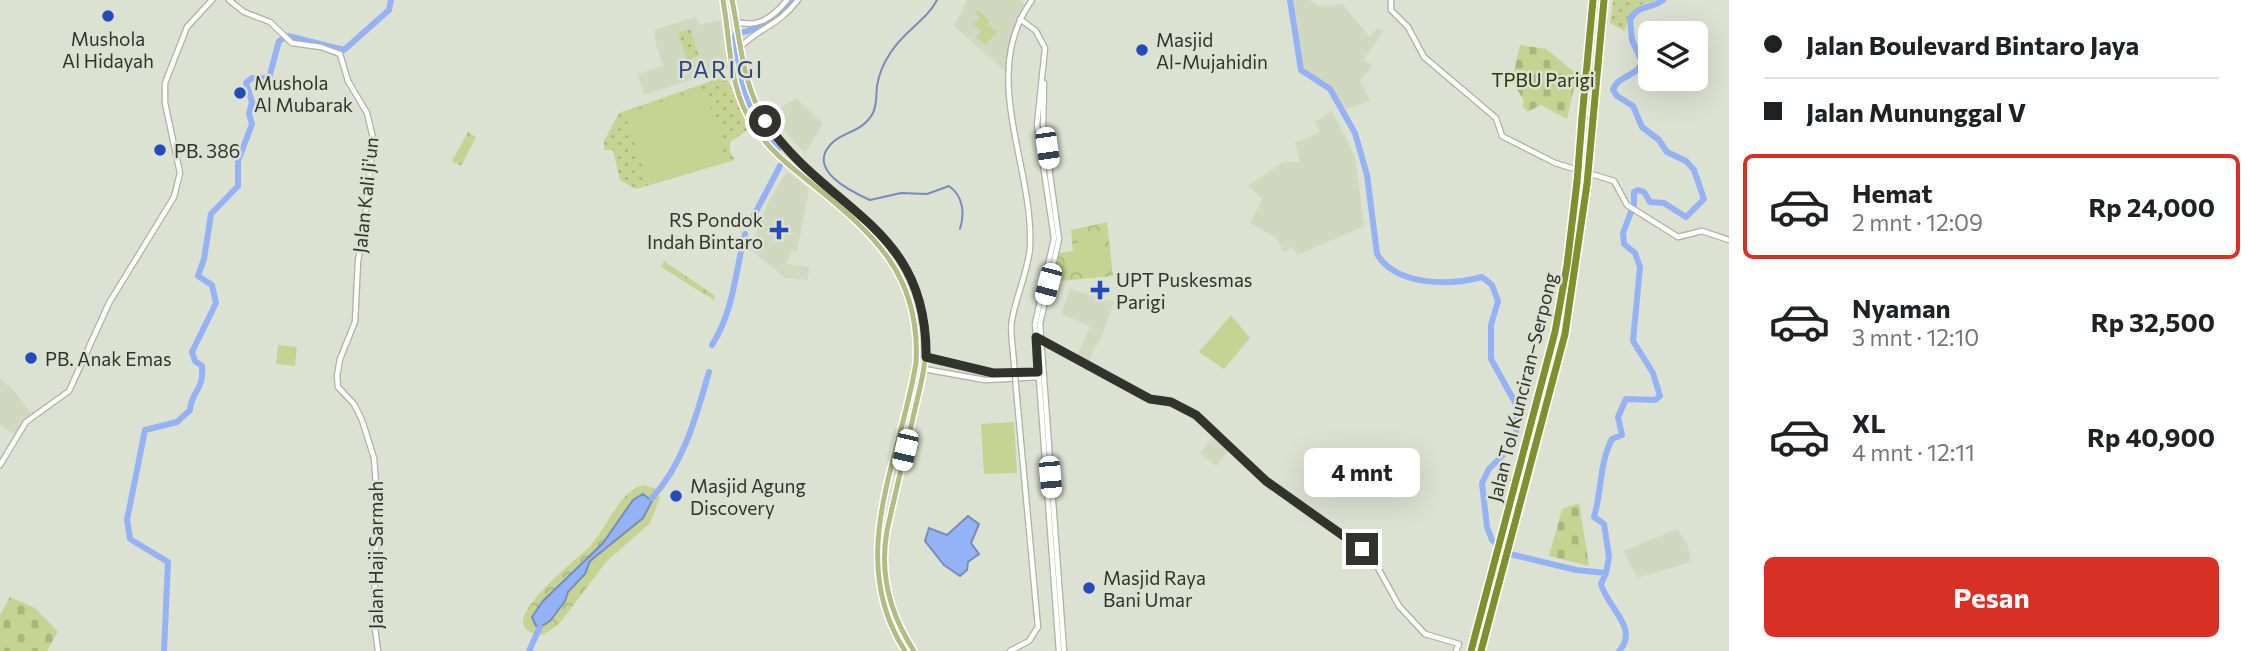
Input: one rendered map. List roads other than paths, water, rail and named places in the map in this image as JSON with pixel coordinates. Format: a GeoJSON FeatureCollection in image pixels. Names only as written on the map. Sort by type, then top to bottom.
{"type":"FeatureCollection","features":[{"type":"Feature","properties":{"kind":"highway","name":"Jalan Tol Kunciran–Serpong"},"geometry":{"type":"LineString","coordinates":[[1471,651],[1555,332],[1577,182],[1593,0]]}},
{"type":"Feature","properties":{"kind":"highway","name":"Jalan Tol Kunciran–Serpong"},"geometry":{"type":"LineString","coordinates":[[1481,651],[1565,334],[1577,267],[1587,184],[1604,0]]}},
{"type":"Feature","properties":{"kind":"main road"},"geometry":{"type":"LineString","coordinates":[[723,0],[731,68],[740,99],[754,128],[775,153],[862,226],[885,252],[910,301],[917,337],[915,371],[876,549],[877,579],[883,608],[905,651]]}},
{"type":"Feature","properties":{"kind":"main road"},"geometry":{"type":"LineString","coordinates":[[732,0],[750,92],[765,121],[783,144],[877,228],[893,247],[916,291],[925,325],[926,357],[887,531],[884,558],[892,607],[914,651]]}},
{"type":"Feature","properties":{"kind":"main road"},"geometry":{"type":"LineString","coordinates":[[775,153],[783,144]]}},
{"type":"Feature","properties":{"kind":"main road"},"geometry":{"type":"LineString","coordinates":[[885,252],[893,247]]}},
{"type":"Feature","properties":{"kind":"street"},"geometry":{"type":"LineString","coordinates":[[0,465],[26,422],[69,391],[108,303],[174,197],[180,173],[165,103],[165,83],[187,27],[212,0]]}},
{"type":"Feature","properties":{"kind":"street","name":"Jalan Kali Ji'un"},"geometry":{"type":"LineString","coordinates":[[229,0],[244,12],[270,22],[290,42],[321,47],[340,54],[348,81],[372,128],[365,219],[358,261],[355,322],[340,359],[337,376],[338,387],[354,404],[362,420],[374,458]]}},
{"type":"Feature","properties":{"kind":"street"},"geometry":{"type":"LineString","coordinates":[[737,25],[749,26],[772,16],[787,0]]}},
{"type":"Feature","properties":{"kind":"street"},"geometry":{"type":"LineString","coordinates":[[740,48],[752,35],[778,23],[799,0]]}},
{"type":"Feature","properties":{"kind":"street"},"geometry":{"type":"LineString","coordinates":[[1010,651],[1029,641],[1038,627],[1011,323],[1030,248],[1029,222],[1007,71],[1009,53],[1020,19],[1032,0]]}},
{"type":"Feature","properties":{"kind":"street"},"geometry":{"type":"LineString","coordinates":[[1391,0],[1393,12],[1408,27],[1424,57],[1496,118],[1501,135],[1555,163],[1614,181],[1627,205],[1678,237],[1700,231],[1729,240]]}},
{"type":"Feature","properties":{"kind":"street"},"geometry":{"type":"LineString","coordinates":[[1024,13],[1045,46],[1043,125],[1059,239],[1040,316],[1038,338],[1059,651]]}},
{"type":"Feature","properties":{"kind":"street"},"geometry":{"type":"LineString","coordinates":[[1020,19],[1029,24]]}},
{"type":"Feature","properties":{"kind":"street"},"geometry":{"type":"LineString","coordinates":[[749,26],[752,35]]}},
{"type":"Feature","properties":{"kind":"street"},"geometry":{"type":"LineString","coordinates":[[1038,338],[1150,399],[1171,402],[1202,419],[1266,481],[1362,549],[1375,563],[1388,590],[1406,614],[1425,634],[1459,644],[1456,651]]}},
{"type":"Feature","properties":{"kind":"street"},"geometry":{"type":"LineString","coordinates":[[926,357],[954,361],[993,373],[1041,374]]}},
{"type":"Feature","properties":{"kind":"street"},"geometry":{"type":"LineString","coordinates":[[924,369],[985,380],[1041,374]]}},
{"type":"Feature","properties":{"kind":"street","name":"Jalan Haji Sarmah"},"geometry":{"type":"LineString","coordinates":[[374,458],[377,499],[374,620],[378,651]]}},
{"type":"Feature","properties":{"kind":"street"},"geometry":{"type":"LineString","coordinates":[[1057,594],[1065,651]]}},
{"type":"Feature","properties":{"kind":"water"},"geometry":{"type":"Polygon","coordinates":[[[643,494],[652,501],[643,518],[590,561],[585,574],[568,592],[565,601],[550,621],[540,627],[536,626],[532,617],[543,601],[603,543],[633,500],[643,494]]]}},
{"type":"Feature","properties":{"kind":"water"},"geometry":{"type":"Polygon","coordinates":[[[968,516],[979,524],[971,543],[979,554],[968,562],[967,570],[960,576],[944,565],[925,541],[929,528],[947,535],[968,516]]]}},
{"type":"Feature","properties":{"kind":"waterway"},"geometry":{"type":"LineString","coordinates":[[164,651],[168,562],[130,539],[127,520],[145,430],[177,422],[190,410],[200,386],[202,366],[195,361],[192,352],[216,303],[212,285],[198,276],[204,259],[211,214],[238,186],[238,161],[252,124],[249,114],[252,102],[246,83],[252,78],[269,78],[279,41],[288,36],[344,50],[389,10],[391,0]]}},
{"type":"Feature","properties":{"kind":"waterway"},"geometry":{"type":"LineString","coordinates":[[778,149],[760,124],[747,98],[738,71],[734,40],[736,34],[766,22],[790,0]]}},
{"type":"Feature","properties":{"kind":"waterway"},"geometry":{"type":"LineString","coordinates":[[937,0],[886,60],[880,73],[876,103],[869,120],[831,144],[825,154],[824,163],[834,179],[870,200],[901,193],[927,194],[949,186],[962,205],[960,229]]}},
{"type":"Feature","properties":{"kind":"waterway"},"geometry":{"type":"LineString","coordinates":[[1290,0],[1301,70],[1330,89],[1355,133],[1367,175],[1377,254],[1386,265],[1410,278],[1454,282],[1482,277],[1492,285],[1498,301],[1491,325],[1491,359],[1517,406],[1516,435],[1510,448],[1489,469],[1482,483],[1487,527],[1492,540],[1510,554],[1576,570],[1606,573],[1601,584],[1626,634],[1625,643],[1619,651]]}},
{"type":"Feature","properties":{"kind":"waterway"},"geometry":{"type":"LineString","coordinates":[[1606,573],[1609,557],[1604,524],[1594,517],[1608,448],[1612,439],[1622,435],[1618,417],[1626,399],[1655,400],[1660,396],[1653,373],[1633,341],[1640,267],[1635,253],[1624,244],[1623,233],[1634,204],[1634,192],[1638,190],[1644,192],[1650,202],[1664,203],[1686,217],[1704,199],[1694,170],[1686,161],[1667,152],[1659,140],[1642,127],[1633,106],[1617,96],[1613,90],[1619,81],[1636,71],[1642,62],[1632,40],[1630,19],[1639,10],[1663,0]]}},
{"type":"Feature","properties":{"kind":"waterway"},"geometry":{"type":"LineString","coordinates":[[750,223],[780,166]]}},
{"type":"Feature","properties":{"kind":"waterway"},"geometry":{"type":"LineString","coordinates":[[712,345],[729,305],[745,234]]}},
{"type":"Feature","properties":{"kind":"waterway"},"geometry":{"type":"LineString","coordinates":[[652,498],[681,455],[709,372]]}},
{"type":"Feature","properties":{"kind":"waterway"},"geometry":{"type":"LineString","coordinates":[[529,651],[540,627]]}},
{"type":"Feature","properties":{"kind":"place","name":"Mushola Al Hidayah"},"geometry":{"type":"Point","coordinates":[108,16]}},
{"type":"Feature","properties":{"kind":"place","name":"Masjid Al-Mujahidin"},"geometry":{"type":"Point","coordinates":[1142,50]}},
{"type":"Feature","properties":{"kind":"place","name":"Mushola Al Mubarak"},"geometry":{"type":"Point","coordinates":[240,93]}},
{"type":"Feature","properties":{"kind":"place","name":"PB. 386"},"geometry":{"type":"Point","coordinates":[160,150]}},
{"type":"Feature","properties":{"kind":"place","name":"RS Pondok Indah Bintaro"},"geometry":{"type":"Point","coordinates":[779,230]}},
{"type":"Feature","properties":{"kind":"place","name":"UPT Puskesmas Parigi"},"geometry":{"type":"Point","coordinates":[1100,290]}},
{"type":"Feature","properties":{"kind":"place","name":"PB. Anak Emas"},"geometry":{"type":"Point","coordinates":[31,358]}},
{"type":"Feature","properties":{"kind":"place","name":"Masjid Agung Discovery"},"geometry":{"type":"Point","coordinates":[676,496]}},
{"type":"Feature","properties":{"kind":"place","name":"Masjid Raya Bani Umar"},"geometry":{"type":"Point","coordinates":[1089,588]}},
{"type":"Feature","properties":{"kind":"district","name":"PARIGI"},"geometry":{"type":"Point","coordinates":[721,69]}},
{"type":"Feature","properties":{"kind":"park label","name":"TPBU Parigi"},"geometry":{"type":"Point","coordinates":[1543,79]}}]}
